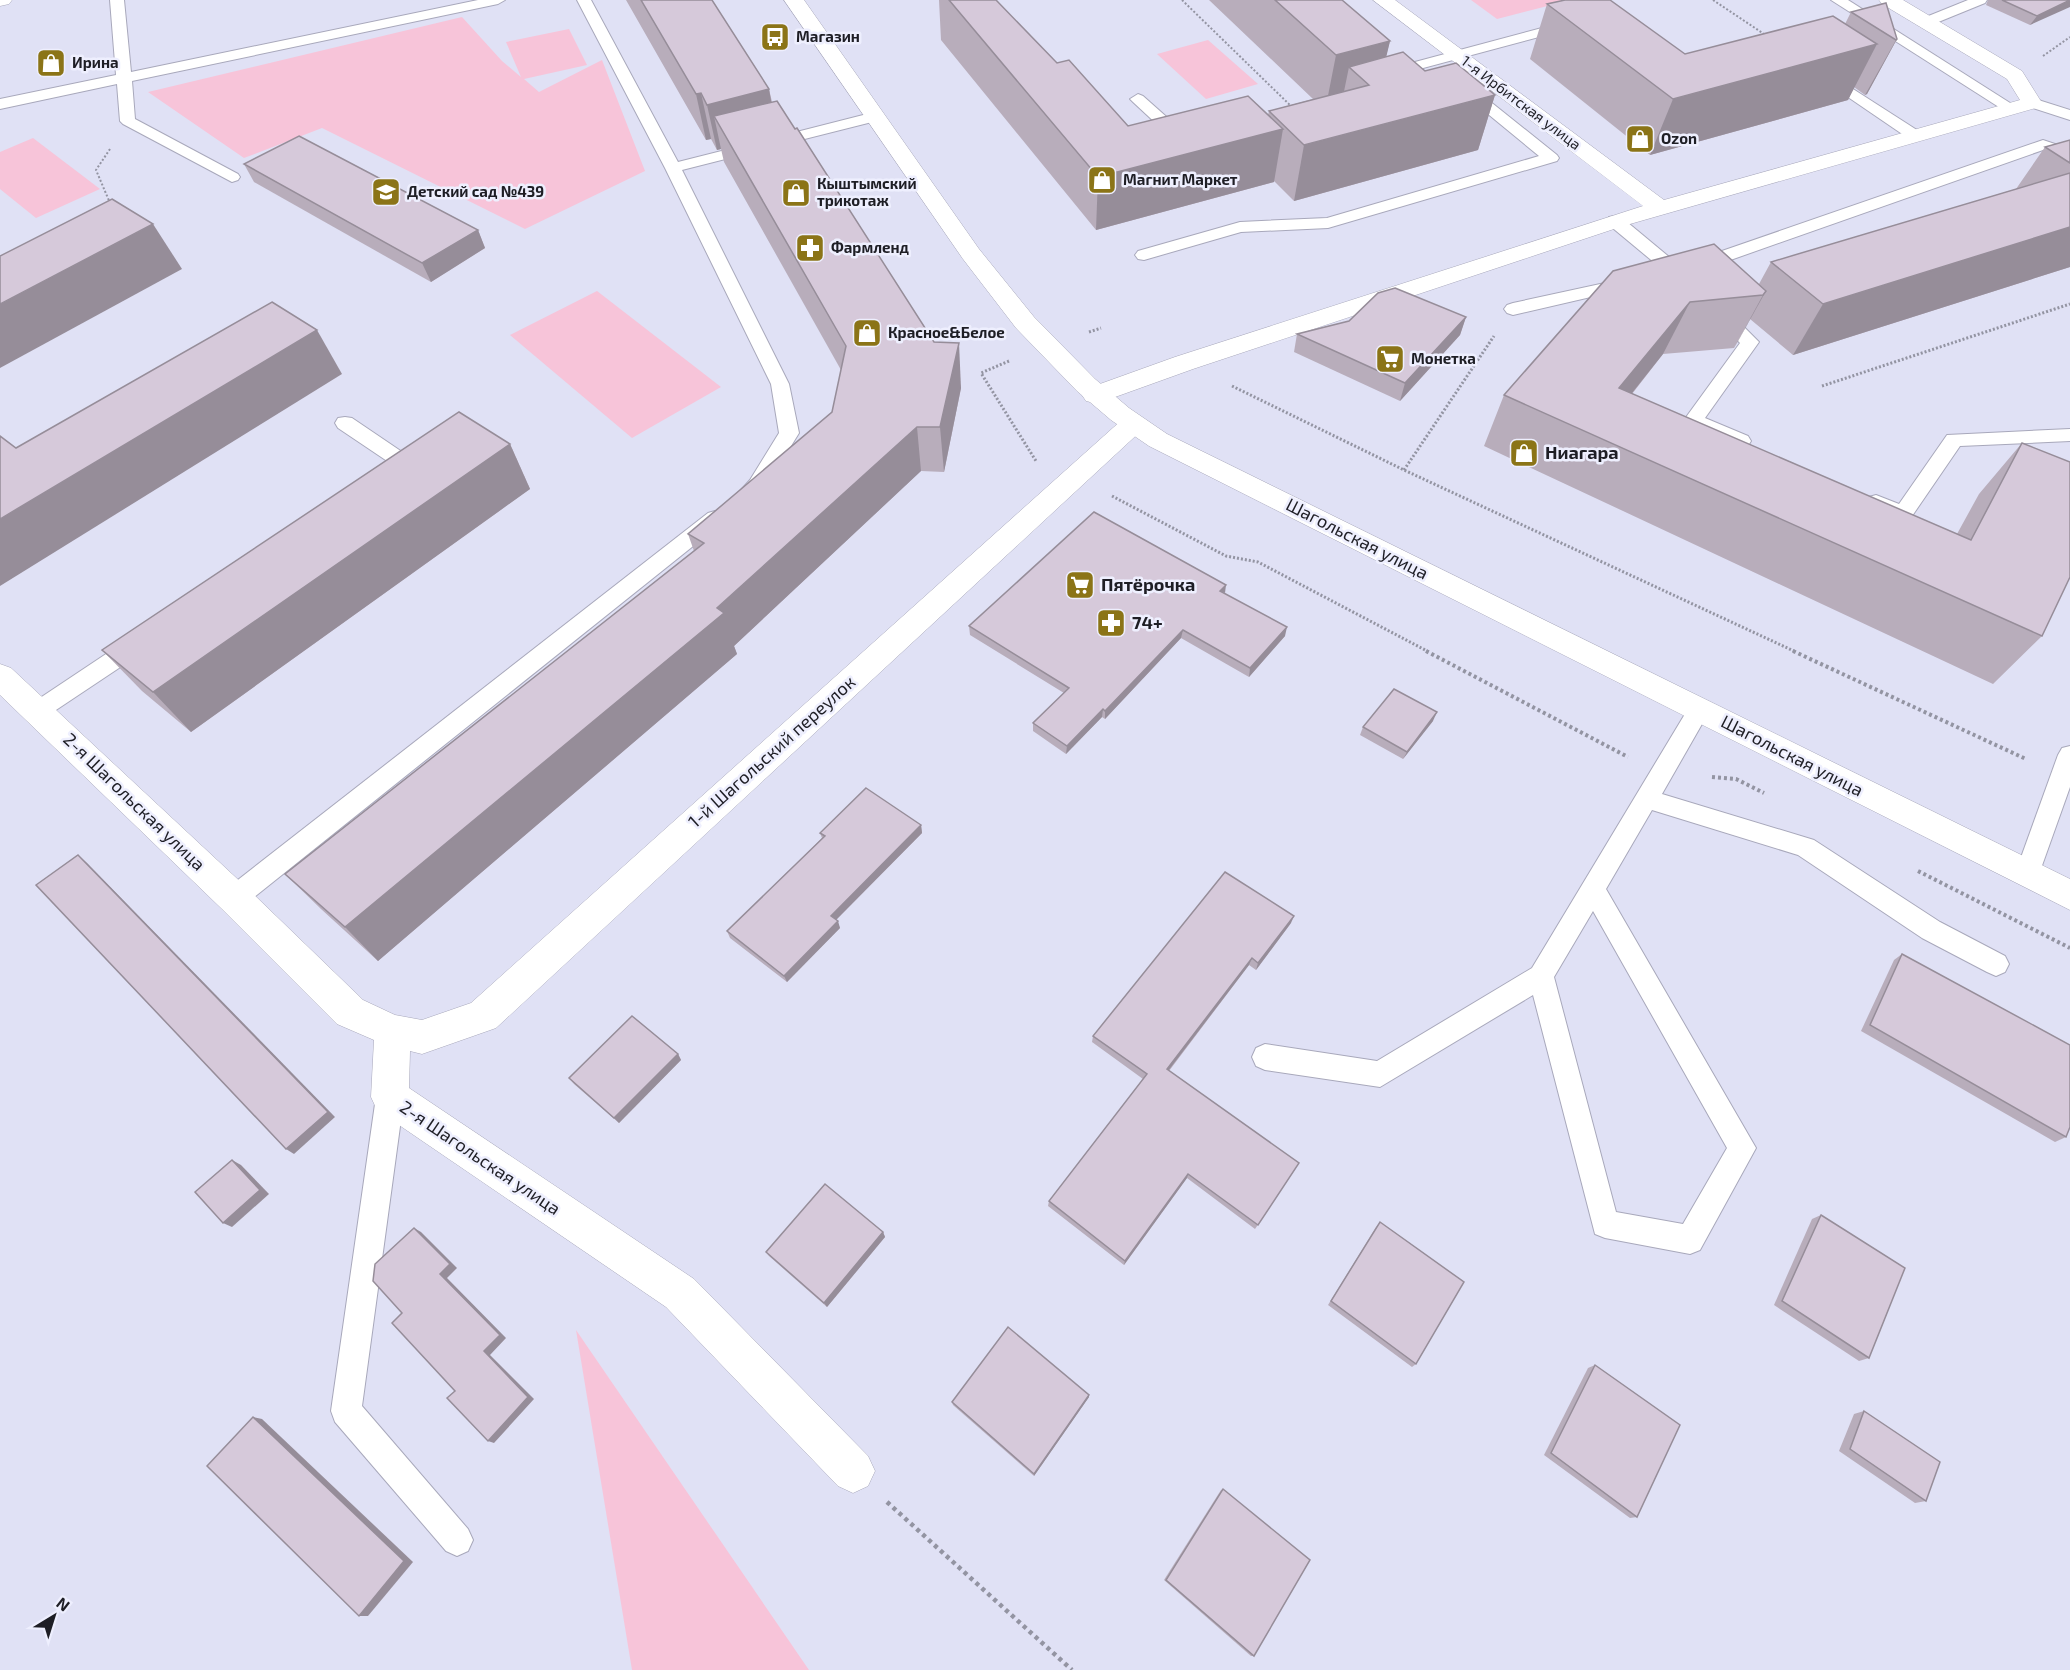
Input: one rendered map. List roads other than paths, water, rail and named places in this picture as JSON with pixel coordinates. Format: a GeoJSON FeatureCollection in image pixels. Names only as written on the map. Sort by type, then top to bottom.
{"type":"FeatureCollection","features":[{"type":"Feature","properties":{"kind":"street","name":"Шагольская улица"},"geometry":{"type":"LineString","coordinates":[[794,0],[972,256],[1043,346],[1095,395],[1133,424],[1158,440],[2070,895]]}},
{"type":"Feature","properties":{"kind":"street","name":"1-я Ирбитская улица"},"geometry":{"type":"LineString","coordinates":[[1383,0],[1659,207]]}},
{"type":"Feature","properties":{"kind":"street"},"geometry":{"type":"LineString","coordinates":[[1095,395],[1184,363],[1659,207],[2021,105],[2016,75],[1889,0]]}},
{"type":"Feature","properties":{"kind":"street","name":"1-й Шагольский переулок"},"geometry":{"type":"LineString","coordinates":[[392,1031],[422,1037],[483,1016],[1133,424]]}},
{"type":"Feature","properties":{"kind":"street","name":"2-я Шагольская улица"},"geometry":{"type":"LineString","coordinates":[[0,676],[39,710],[350,1012],[392,1031],[390,1097],[680,1293],[853,1471]]}},
{"type":"Feature","properties":{"kind":"lane"},"geometry":{"type":"LineString","coordinates":[[117,0],[128,121],[232,177]]}},
{"type":"Feature","properties":{"kind":"lane"},"geometry":{"type":"LineString","coordinates":[[0,104],[498,0]]}},
{"type":"Feature","properties":{"kind":"lane"},"geometry":{"type":"LineString","coordinates":[[234,898],[757,485],[789,434],[780,384],[673,168],[584,0]]}},
{"type":"Feature","properties":{"kind":"lane"},"geometry":{"type":"LineString","coordinates":[[1838,0],[2021,105],[2070,115]]}},
{"type":"Feature","properties":{"kind":"lane"},"geometry":{"type":"LineString","coordinates":[[1926,22],[1980,0]]}},
{"type":"Feature","properties":{"kind":"lane"},"geometry":{"type":"LineString","coordinates":[[1397,71],[1584,20]]}},
{"type":"Feature","properties":{"kind":"lane"},"geometry":{"type":"LineString","coordinates":[[1786,49],[1914,135]]}},
{"type":"Feature","properties":{"kind":"lane"},"geometry":{"type":"LineString","coordinates":[[1381,57],[1397,71],[1404,87]]}},
{"type":"Feature","properties":{"kind":"lane"},"geometry":{"type":"LineString","coordinates":[[1462,103],[1472,105],[1510,94]]}},
{"type":"Feature","properties":{"kind":"lane"},"geometry":{"type":"LineString","coordinates":[[1138,99],[1191,148]]}},
{"type":"Feature","properties":{"kind":"lane"},"geometry":{"type":"LineString","coordinates":[[1144,255],[1239,227],[1328,223],[1551,158],[1482,102]]}},
{"type":"Feature","properties":{"kind":"lane"},"geometry":{"type":"LineString","coordinates":[[2021,105],[2070,104]]}},
{"type":"Feature","properties":{"kind":"lane"},"geometry":{"type":"LineString","coordinates":[[673,168],[875,117]]}},
{"type":"Feature","properties":{"kind":"lane"},"geometry":{"type":"LineString","coordinates":[[1513,309],[1677,272],[2043,145],[2070,154]]}},
{"type":"Feature","properties":{"kind":"lane"},"geometry":{"type":"LineString","coordinates":[[1615,221],[1677,272],[1750,342],[1694,420],[1756,448]]}},
{"type":"Feature","properties":{"kind":"lane"},"geometry":{"type":"LineString","coordinates":[[345,423],[407,465],[378,485]]}},
{"type":"Feature","properties":{"kind":"lane"},"geometry":{"type":"LineString","coordinates":[[1861,495],[1903,514],[1954,440],[2070,435]]}},
{"type":"Feature","properties":{"kind":"lane"},"geometry":{"type":"LineString","coordinates":[[39,710],[158,631]]}},
{"type":"Feature","properties":{"kind":"lane"},"geometry":{"type":"LineString","coordinates":[[1265,1057],[1380,1074],[1541,976],[1700,710]]}},
{"type":"Feature","properties":{"kind":"lane"},"geometry":{"type":"LineString","coordinates":[[2027,874],[2069,760]]}},
{"type":"Feature","properties":{"kind":"lane"},"geometry":{"type":"LineString","coordinates":[[1647,799],[1805,847],[1931,930],[1995,964]]}},
{"type":"Feature","properties":{"kind":"lane"},"geometry":{"type":"LineString","coordinates":[[1541,976],[1605,1224],[1690,1240],[1742,1148],[1593,889]]}},
{"type":"Feature","properties":{"kind":"lane"},"geometry":{"type":"LineString","coordinates":[[390,1097],[346,1411],[457,1540]]}},
{"type":"Feature","properties":{"kind":"place","name":"Магазин"},"geometry":{"type":"Point","coordinates":[775,37]}},
{"type":"Feature","properties":{"kind":"place","name":"Ирина"},"geometry":{"type":"Point","coordinates":[51,63]}},
{"type":"Feature","properties":{"kind":"place","name":"Ozon"},"geometry":{"type":"Point","coordinates":[1640,139]}},
{"type":"Feature","properties":{"kind":"place","name":"Магнит Маркет"},"geometry":{"type":"Point","coordinates":[1102,180]}},
{"type":"Feature","properties":{"kind":"place","name":"Детский сад №439"},"geometry":{"type":"Point","coordinates":[386,192]}},
{"type":"Feature","properties":{"kind":"place","name":"Кыштымский трикотаж"},"geometry":{"type":"Point","coordinates":[796,193]}},
{"type":"Feature","properties":{"kind":"place","name":"Фармленд"},"geometry":{"type":"Point","coordinates":[810,248]}},
{"type":"Feature","properties":{"kind":"place","name":"Красное&Белое"},"geometry":{"type":"Point","coordinates":[867,333]}},
{"type":"Feature","properties":{"kind":"place","name":"Монетка"},"geometry":{"type":"Point","coordinates":[1390,359]}},
{"type":"Feature","properties":{"kind":"place","name":"Ниагара"},"geometry":{"type":"Point","coordinates":[1524,453]}},
{"type":"Feature","properties":{"kind":"place","name":"Пятёрочка"},"geometry":{"type":"Point","coordinates":[1080,585]}},
{"type":"Feature","properties":{"kind":"place","name":"74+"},"geometry":{"type":"Point","coordinates":[1111,623]}}]}
